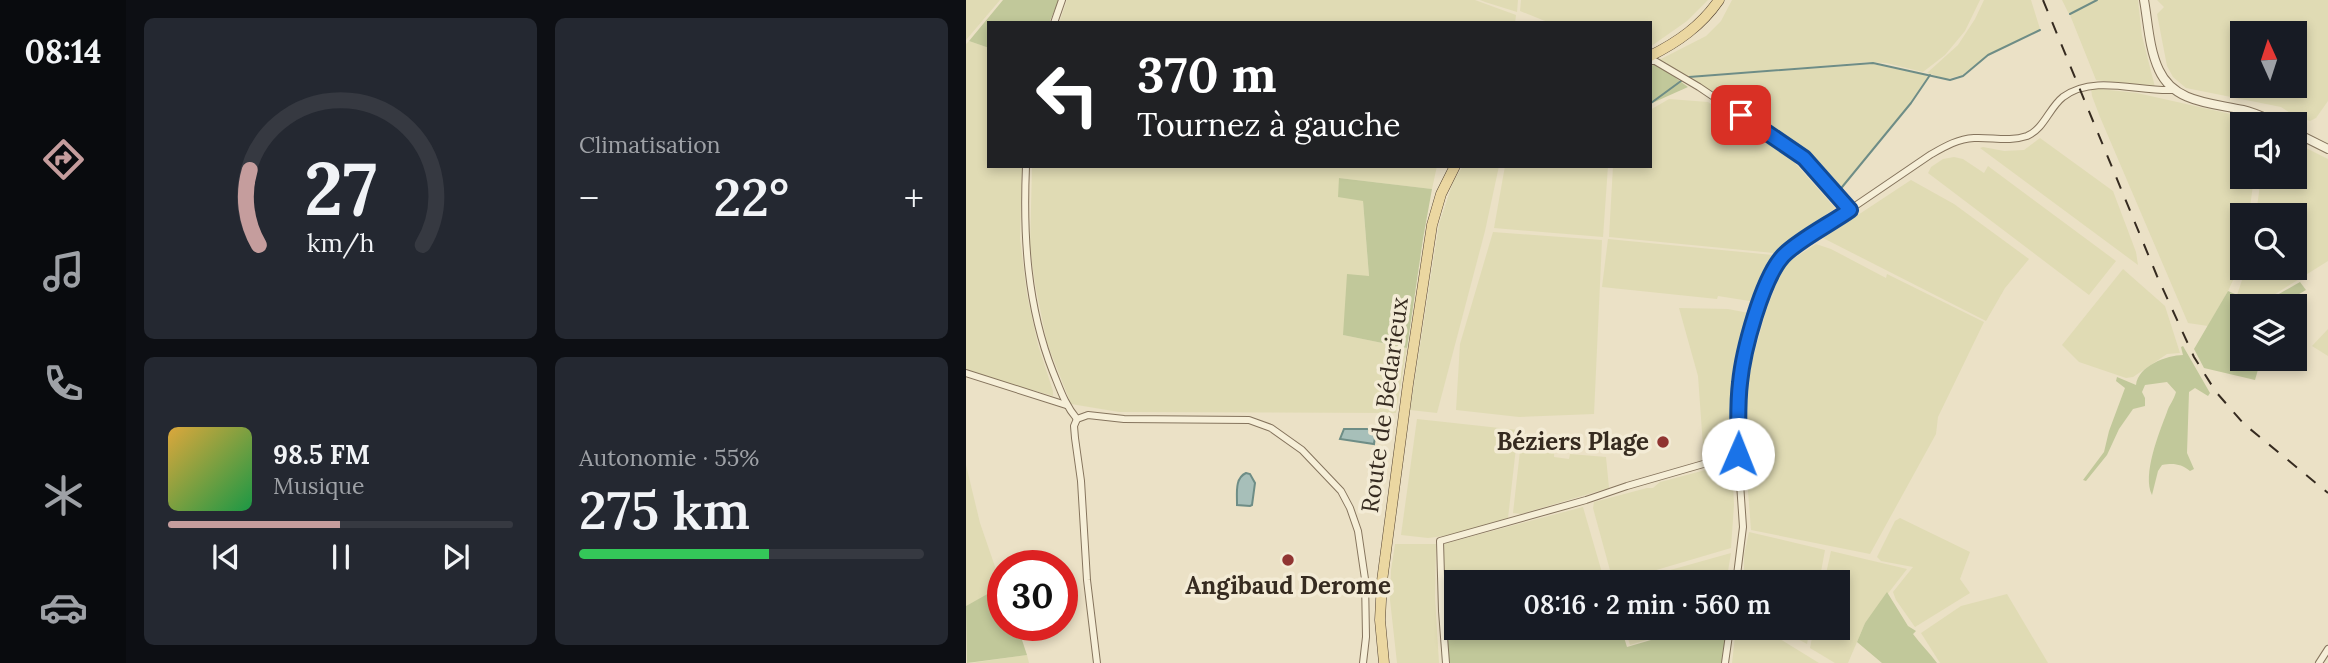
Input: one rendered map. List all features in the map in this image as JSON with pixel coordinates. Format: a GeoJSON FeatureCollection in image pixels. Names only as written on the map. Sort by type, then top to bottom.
{"type":"FeatureCollection","features":[{"type":"Feature","properties":{"kind":"main road"},"geometry":{"type":"LineString","coordinates":[[1652,57],[1694,30],[1719,0]]}},
{"type":"Feature","properties":{"kind":"main road","name":"Route de Bédarieux"},"geometry":{"type":"LineString","coordinates":[[1384,660],[1380,620],[1382,581],[1406,395],[1432,225],[1441,194],[1454,168]]}},
{"type":"Feature","properties":{"kind":"street"},"geometry":{"type":"LineString","coordinates":[[1055,21],[1062,0]]}},
{"type":"Feature","properties":{"kind":"street"},"geometry":{"type":"LineString","coordinates":[[2144,0],[2155,60],[2165,81],[2173,90],[2187,98],[2249,112]]}},
{"type":"Feature","properties":{"kind":"street"},"geometry":{"type":"LineString","coordinates":[[1652,59],[1699,87],[1804,158],[1850,210]]}},
{"type":"Feature","properties":{"kind":"street"},"geometry":{"type":"LineString","coordinates":[[1738,570],[1743,527],[1738,454],[1740,382],[1753,323],[1764,289],[1786,253],[1952,142],[1974,138],[2018,138],[2033,133],[2060,100],[2079,89],[2096,85],[2153,91],[2173,90]]}},
{"type":"Feature","properties":{"kind":"street"},"geometry":{"type":"LineString","coordinates":[[2307,138],[2328,149]]}},
{"type":"Feature","properties":{"kind":"street"},"geometry":{"type":"LineString","coordinates":[[1026,168],[1026,255],[1033,303],[1045,350],[1066,405],[1077,419]]}},
{"type":"Feature","properties":{"kind":"street"},"geometry":{"type":"LineString","coordinates":[[966,373],[1066,405]]}},
{"type":"Feature","properties":{"kind":"street"},"geometry":{"type":"LineString","coordinates":[[1097,663],[1074,426],[1077,419],[1088,415],[1124,419],[1249,421],[1271,428],[1302,450],[1340,491],[1350,508],[1358,531],[1365,579],[1366,637],[1363,663]]}},
{"type":"Feature","properties":{"kind":"street"},"geometry":{"type":"LineString","coordinates":[[1446,663],[1440,541],[1738,454]]}},
{"type":"Feature","properties":{"kind":"street"},"geometry":{"type":"LineString","coordinates":[[1725,663],[1728,640]]}},
{"type":"Feature","properties":{"kind":"street"},"geometry":{"type":"LineString","coordinates":[[2319,663],[2328,649]]}},
{"type":"Feature","properties":{"kind":"shaded area"},"geometry":{"type":"Polygon","coordinates":[[[966,0],[1000,0],[966,40],[966,0]]]}},
{"type":"Feature","properties":{"kind":"shaded area"},"geometry":{"type":"Polygon","coordinates":[[[1067,0],[1475,0],[1516,15],[1515,21],[1060,21],[1067,0]]]}},
{"type":"Feature","properties":{"kind":"shaded area"},"geometry":{"type":"Polygon","coordinates":[[[1480,0],[1518,0],[1517,12],[1485,2],[1480,0]]]}},
{"type":"Feature","properties":{"kind":"shaded area"},"geometry":{"type":"Polygon","coordinates":[[[1521,0],[1708,0],[1687,21],[1652,46],[1652,21],[1545,21],[1520,11],[1521,0]]]}},
{"type":"Feature","properties":{"kind":"shaded area"},"geometry":{"type":"Polygon","coordinates":[[[1732,0],[1980,0],[1965,31],[1945,55],[1923,72],[1886,63],[1867,62],[1687,77],[1659,60],[1706,36],[1721,21],[1732,0]]]}},
{"type":"Feature","properties":{"kind":"shaded area"},"geometry":{"type":"Polygon","coordinates":[[[1984,0],[2031,0],[2040,29],[1989,54],[1962,75],[1947,79],[1927,73],[1958,45],[1984,0]]]}},
{"type":"Feature","properties":{"kind":"shaded area"},"geometry":{"type":"Polygon","coordinates":[[[2062,0],[2138,0],[2142,36],[2155,87],[2096,80],[2070,15],[2094,2],[2069,14],[2062,0]]]}},
{"type":"Feature","properties":{"kind":"shaded area"},"geometry":{"type":"Polygon","coordinates":[[[2157,0],[2328,0],[2328,101],[2316,118],[2310,121],[2307,120],[2307,112],[2289,112],[2281,107],[2236,98],[2307,98],[2307,21],[2230,21],[2230,97],[2186,88],[2173,77],[2167,66],[2157,14],[2164,7],[2157,0]]]}},
{"type":"Feature","properties":{"kind":"shaded area"},"geometry":{"type":"Polygon","coordinates":[[[969,41],[987,47],[987,168],[1022,168],[1020,238],[1027,295],[1053,396],[966,371],[966,44],[969,41]]]}},
{"type":"Feature","properties":{"kind":"shaded area"},"geometry":{"type":"Polygon","coordinates":[[[1873,64],[1928,76],[1910,103],[1837,192],[1804,156],[1689,78],[1873,64]]]}},
{"type":"Feature","properties":{"kind":"shaded area"},"geometry":{"type":"Polygon","coordinates":[[[2091,88],[2137,93],[2230,114],[2230,189],[2252,189],[2251,203],[2230,203],[2230,280],[2233,280],[2208,326],[2188,323],[2092,96],[2091,88]]]}},
{"type":"Feature","properties":{"kind":"shaded area"},"geometry":{"type":"Polygon","coordinates":[[[1669,99],[1708,102],[1794,162],[1835,208],[1774,253],[1609,237],[1613,168],[1652,168],[1652,109],[1669,99]]]}},
{"type":"Feature","properties":{"kind":"shaded area"},"geometry":{"type":"Polygon","coordinates":[[[2040,138],[2113,191],[2136,252],[2138,265],[1980,148],[2024,150],[2040,138]]]}},
{"type":"Feature","properties":{"kind":"shaded area"},"geometry":{"type":"Polygon","coordinates":[[[2307,148],[2328,159],[2328,261],[2307,274],[2307,203],[2258,203],[2259,189],[2307,189],[2307,148]]]}},
{"type":"Feature","properties":{"kind":"shaded area"},"geometry":{"type":"Polygon","coordinates":[[[1943,159],[1963,159],[1984,173],[1988,166],[2116,261],[2089,295],[1928,173],[1931,167],[1943,159]]]}},
{"type":"Feature","properties":{"kind":"shaded area"},"geometry":{"type":"Polygon","coordinates":[[[1032,168],[1437,168],[1432,189],[1339,178],[1363,201],[1369,277],[1343,335],[1407,348],[1396,413],[1119,412],[1071,404],[1047,343],[1030,248],[1032,168]]]}},
{"type":"Feature","properties":{"kind":"shaded area"},"geometry":{"type":"Polygon","coordinates":[[[1462,168],[1499,168],[1485,231],[1437,413],[1410,410],[1439,224],[1453,182],[1462,168]]]}},
{"type":"Feature","properties":{"kind":"shaded area"},"geometry":{"type":"Polygon","coordinates":[[[1505,168],[1608,168],[1603,237],[1494,228],[1505,168]]]}},
{"type":"Feature","properties":{"kind":"shaded area"},"geometry":{"type":"Polygon","coordinates":[[[1911,180],[1954,204],[2029,259],[2005,288],[1986,321],[1823,238],[1911,180]]]}},
{"type":"Feature","properties":{"kind":"shaded area"},"geometry":{"type":"Polygon","coordinates":[[[1493,232],[1602,240],[1594,414],[1519,417],[1456,410],[1460,344],[1493,232]]]}},
{"type":"Feature","properties":{"kind":"shaded area"},"geometry":{"type":"Polygon","coordinates":[[[1608,239],[1773,255],[1777,258],[1756,302],[1718,296],[1717,299],[1602,287],[1608,239]]]}},
{"type":"Feature","properties":{"kind":"shaded area"},"geometry":{"type":"Polygon","coordinates":[[[1816,244],[1886,278],[1887,274],[1984,322],[1938,417],[1936,434],[1870,554],[1751,530],[1745,451],[1750,369],[1766,311],[1782,269],[1816,244]]]}},
{"type":"Feature","properties":{"kind":"shaded area"},"geometry":{"type":"Polygon","coordinates":[[[2123,269],[2165,306],[2180,353],[2167,354],[2133,377],[2126,378],[2079,362],[2062,345],[2123,269]]]}},
{"type":"Feature","properties":{"kind":"shaded area"},"geometry":{"type":"Polygon","coordinates":[[[2242,280],[2298,280],[2275,294],[2237,294],[2242,280]]]}},
{"type":"Feature","properties":{"kind":"shaded area"},"geometry":{"type":"Polygon","coordinates":[[[1679,308],[1728,309],[1754,314],[1736,383],[1735,451],[1704,460],[1698,376],[1679,308]]]}},
{"type":"Feature","properties":{"kind":"shaded area"},"geometry":{"type":"Polygon","coordinates":[[[2328,329],[2328,356],[2312,346],[2328,329]]]}},
{"type":"Feature","properties":{"kind":"shaded area"},"geometry":{"type":"Polygon","coordinates":[[[1417,419],[1518,430],[1508,518],[1451,535],[1428,538],[1401,535],[1417,419]]]}},
{"type":"Feature","properties":{"kind":"shaded area"},"geometry":{"type":"Polygon","coordinates":[[[1522,433],[1555,437],[1554,457],[1569,459],[1570,454],[1606,457],[1609,488],[1521,514],[1513,513],[1522,433]]]}},
{"type":"Feature","properties":{"kind":"shaded area"},"geometry":{"type":"Polygon","coordinates":[[[1732,463],[1734,505],[1731,548],[1656,570],[1610,570],[1593,508],[1594,502],[1653,488],[1660,482],[1732,463]]]}},
{"type":"Feature","properties":{"kind":"shaded area"},"geometry":{"type":"Polygon","coordinates":[[[966,465],[989,550],[987,550],[987,595],[966,606],[966,465]]]}},
{"type":"Feature","properties":{"kind":"shaded area"},"geometry":{"type":"Polygon","coordinates":[[[1583,507],[1601,570],[1444,570],[1444,573],[1443,544],[1583,507]]]}},
{"type":"Feature","properties":{"kind":"shaded area"},"geometry":{"type":"Polygon","coordinates":[[[1900,518],[1970,552],[1960,579],[1970,593],[1915,627],[1893,592],[1913,567],[1881,561],[1877,557],[1895,521],[1900,518]]]}},
{"type":"Feature","properties":{"kind":"shaded area"},"geometry":{"type":"Polygon","coordinates":[[[1749,532],[1825,550],[1821,570],[1744,570],[1749,532]]]}},
{"type":"Feature","properties":{"kind":"shaded area"},"geometry":{"type":"Polygon","coordinates":[[[1395,544],[1436,544],[1435,597],[1439,663],[1397,663],[1390,600],[1395,544]]]}},
{"type":"Feature","properties":{"kind":"shaded area"},"geometry":{"type":"Polygon","coordinates":[[[1831,551],[1907,569],[1865,623],[1848,663],[1835,663],[1810,648],[1812,640],[1850,640],[1850,570],[1827,570],[1831,551]]]}},
{"type":"Feature","properties":{"kind":"shaded area"},"geometry":{"type":"Polygon","coordinates":[[[1731,553],[1728,570],[1670,570],[1731,553]]]}},
{"type":"Feature","properties":{"kind":"shaded area"},"geometry":{"type":"Polygon","coordinates":[[[2007,594],[2048,663],[1940,663],[1921,633],[1961,606],[2007,594]]]}},
{"type":"Feature","properties":{"kind":"shaded area"},"geometry":{"type":"Polygon","coordinates":[[[1629,640],[1646,640],[1630,645],[1629,640]]]}},
{"type":"Feature","properties":{"kind":"shaded area"},"geometry":{"type":"Polygon","coordinates":[[[1735,640],[1782,640],[1819,663],[1732,663],[1735,640]]]}},
{"type":"Feature","properties":{"kind":"shaded area"},"geometry":{"type":"Polygon","coordinates":[[[1027,655],[1029,663],[971,663],[1027,655]]]}},
{"type":"Feature","properties":{"kind":"green space"},"geometry":{"type":"Polygon","coordinates":[[[1003,0],[1059,0],[1050,21],[987,21],[987,47],[969,41],[1003,0]]]}},
{"type":"Feature","properties":{"kind":"green space"},"geometry":{"type":"Polygon","coordinates":[[[1657,64],[1688,87],[1652,103],[1652,65],[1657,64]]]}},
{"type":"Feature","properties":{"kind":"green space"},"geometry":{"type":"Polygon","coordinates":[[[1339,178],[1432,189],[1407,348],[1343,335],[1347,274],[1369,276],[1363,201],[1338,197],[1339,178]]]}},
{"type":"Feature","properties":{"kind":"green space"},"geometry":{"type":"Polygon","coordinates":[[[2300,282],[2306,290],[2299,294],[2279,294],[2300,282]]]}},
{"type":"Feature","properties":{"kind":"green space"},"geometry":{"type":"Polygon","coordinates":[[[2228,291],[2235,294],[2230,294],[2230,371],[2258,371],[2255,380],[2204,368],[2194,349],[2228,291]]]}},
{"type":"Feature","properties":{"kind":"green space"},"geometry":{"type":"Polygon","coordinates":[[[2183,346],[2210,393],[2208,396],[2195,388],[2189,392],[2187,453],[2194,469],[2190,471],[2177,465],[2162,465],[2152,495],[2149,487],[2150,465],[2176,392],[2167,382],[2145,385],[2142,392],[2145,406],[2133,409],[2119,429],[2107,455],[2086,481],[2083,480],[2104,452],[2125,388],[2116,381],[2117,377],[2136,385],[2142,372],[2154,363],[2183,355],[2183,346]]]}},
{"type":"Feature","properties":{"kind":"green space"},"geometry":{"type":"Polygon","coordinates":[[[1887,592],[1908,626],[1916,631],[1913,634],[1937,663],[1882,663],[1857,642],[1865,623],[1887,592]]]}},
{"type":"Feature","properties":{"kind":"green space"},"geometry":{"type":"Polygon","coordinates":[[[987,594],[987,641],[1022,641],[1027,655],[967,663],[966,606],[987,594]]]}},
{"type":"Feature","properties":{"kind":"green space"},"geometry":{"type":"Polygon","coordinates":[[[1448,640],[1625,640],[1627,647],[1651,640],[1726,640],[1722,663],[1449,663],[1448,640]]]}},
{"type":"Feature","properties":{"kind":"water"},"geometry":{"type":"Polygon","coordinates":[[[1344,429],[1382,430],[1381,436],[1375,437],[1374,444],[1340,439],[1344,429]]]}},
{"type":"Feature","properties":{"kind":"water"},"geometry":{"type":"Polygon","coordinates":[[[1246,473],[1250,474],[1255,483],[1252,505],[1237,505],[1238,482],[1246,473]]]}},
{"type":"Feature","properties":{"kind":"waterway"},"geometry":{"type":"LineString","coordinates":[[2070,14],[2097,0]]}},
{"type":"Feature","properties":{"kind":"waterway"},"geometry":{"type":"LineString","coordinates":[[1689,77],[1873,63],[1950,80],[1963,76],[1988,55],[2040,30]]}},
{"type":"Feature","properties":{"kind":"waterway"},"geometry":{"type":"LineString","coordinates":[[1838,192],[1911,103],[1930,75]]}},
{"type":"Feature","properties":{"kind":"waterway"},"geometry":{"type":"LineString","coordinates":[[1652,102],[1681,81]]}},
{"type":"Feature","properties":{"kind":"railway"},"geometry":{"type":"LineString","coordinates":[[2043,0],[2157,276],[2194,357],[2216,392],[2244,424],[2328,493]]}},
{"type":"Feature","properties":{"kind":"place","name":"Béziers Plage"},"geometry":{"type":"Point","coordinates":[1663,442]}},
{"type":"Feature","properties":{"kind":"place","name":"Angibaud Derome"},"geometry":{"type":"Point","coordinates":[1288,560]}},
{"type":"Feature","properties":{"kind":"route"},"geometry":{"type":"LineString","coordinates":[[1738,454],[1740,382],[1753,323],[1764,289],[1786,253],[1850,210],[1804,158],[1741,115]]}}]}
